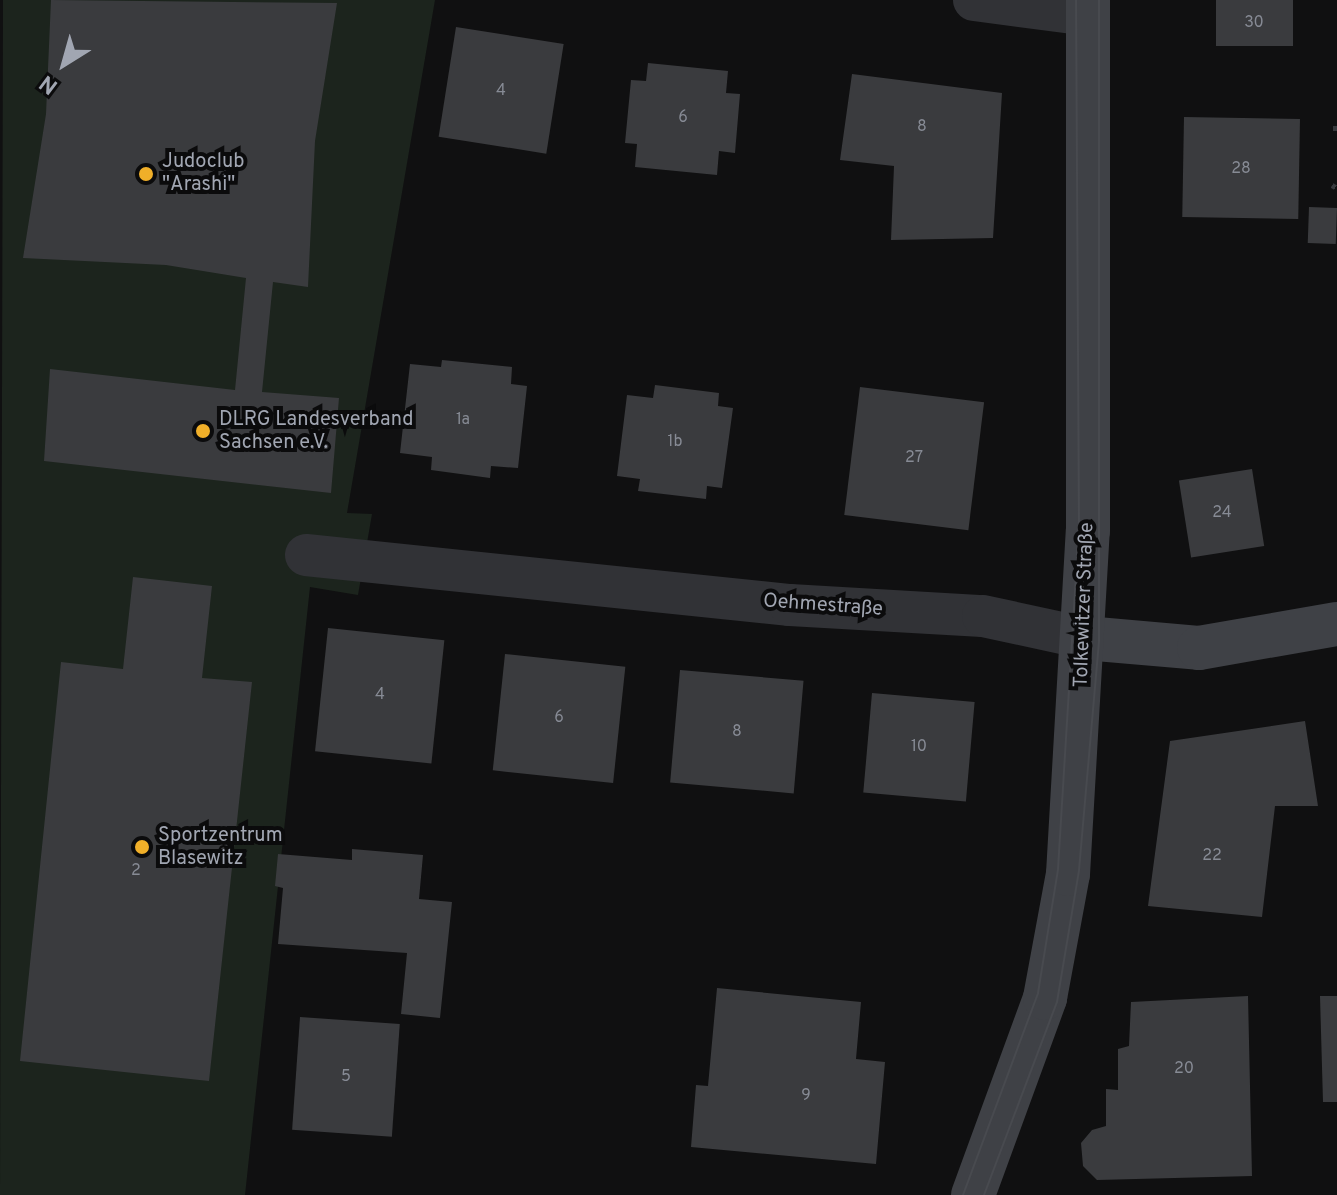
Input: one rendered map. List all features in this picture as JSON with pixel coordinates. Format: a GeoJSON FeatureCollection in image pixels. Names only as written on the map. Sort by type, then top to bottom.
{"type":"FeatureCollection","features":[{"type":"Feature","properties":{"kind":"main road","name":"Tolkewitzer Straße"},"geometry":{"type":"LineString","coordinates":[[973,1195],[1045,998],[1068,874],[1085,638],[1088,7]]}},
{"type":"Feature","properties":{"kind":"main road","name":"Oehmestraße"},"geometry":{"type":"LineString","coordinates":[[1085,638],[1199,648],[1337,624]]}},
{"type":"Feature","properties":{"kind":"street"},"geometry":{"type":"LineString","coordinates":[[974,0],[1088,7]]}},
{"type":"Feature","properties":{"kind":"street","name":"Oehmestraße"},"geometry":{"type":"LineString","coordinates":[[306,555],[790,605],[983,616],[1085,638]]}},
{"type":"Feature","properties":{"kind":"shaded area","name":"Sportzentrum Blasewitz"},"geometry":{"type":"Polygon","coordinates":[[[3,0],[435,0],[347,513],[372,514],[358,595],[310,587],[245,1195],[0,1195],[3,0]]]}},
{"type":"Feature","properties":{"kind":"building"},"geometry":{"type":"Polygon","coordinates":[[[51,0],[337,3],[315,141],[308,287],[273,282],[262,392],[339,398],[331,493],[44,461],[50,369],[235,390],[246,278],[166,265],[23,258],[46,114],[51,0]]]}},
{"type":"Feature","properties":{"kind":"building"},"geometry":{"type":"Polygon","coordinates":[[[1216,0],[1293,0],[1293,46],[1216,46],[1216,0]]]}},
{"type":"Feature","properties":{"kind":"building"},"geometry":{"type":"Polygon","coordinates":[[[456,27],[564,44],[546,154],[439,137],[456,27]]]}},
{"type":"Feature","properties":{"kind":"building"},"geometry":{"type":"Polygon","coordinates":[[[648,63],[728,71],[726,93],[740,94],[735,153],[719,151],[717,175],[635,167],[637,144],[625,143],[631,80],[646,81],[648,63]]]}},
{"type":"Feature","properties":{"kind":"building"},"geometry":{"type":"Polygon","coordinates":[[[852,74],[1002,93],[993,238],[891,240],[894,166],[840,160],[852,74]]]}},
{"type":"Feature","properties":{"kind":"building"},"geometry":{"type":"Polygon","coordinates":[[[1184,117],[1300,119],[1298,219],[1182,217],[1184,117]]]}},
{"type":"Feature","properties":{"kind":"building"},"geometry":{"type":"Polygon","coordinates":[[[1309,207],[1337,208],[1336,244],[1308,243],[1309,207]]]}},
{"type":"Feature","properties":{"kind":"building"},"geometry":{"type":"Polygon","coordinates":[[[442,360],[512,367],[511,384],[527,386],[518,468],[491,466],[490,478],[431,470],[432,457],[400,453],[410,364],[441,367],[442,360]]]}},
{"type":"Feature","properties":{"kind":"building"},"geometry":{"type":"Polygon","coordinates":[[[655,385],[719,393],[718,406],[733,408],[722,488],[707,486],[706,499],[638,491],[640,479],[617,476],[627,395],[653,398],[655,385]]]}},
{"type":"Feature","properties":{"kind":"building"},"geometry":{"type":"Polygon","coordinates":[[[860,387],[984,402],[968,530],[844,515],[860,387]]]}},
{"type":"Feature","properties":{"kind":"building"},"geometry":{"type":"Polygon","coordinates":[[[1252,469],[1264,546],[1191,558],[1179,481],[1252,469]]]}},
{"type":"Feature","properties":{"kind":"building"},"geometry":{"type":"Polygon","coordinates":[[[133,577],[212,586],[202,678],[252,682],[209,1081],[20,1061],[61,662],[123,669],[133,577]]]}},
{"type":"Feature","properties":{"kind":"building"},"geometry":{"type":"Polygon","coordinates":[[[328,628],[444,640],[431,764],[315,751],[328,628]]]}},
{"type":"Feature","properties":{"kind":"building"},"geometry":{"type":"Polygon","coordinates":[[[505,654],[625,667],[613,783],[493,770],[505,654]]]}},
{"type":"Feature","properties":{"kind":"building"},"geometry":{"type":"Polygon","coordinates":[[[680,670],[804,681],[794,793],[670,783],[680,670]]]}},
{"type":"Feature","properties":{"kind":"building"},"geometry":{"type":"Polygon","coordinates":[[[872,693],[975,702],[966,802],[863,793],[872,693]]]}},
{"type":"Feature","properties":{"kind":"building"},"geometry":{"type":"Polygon","coordinates":[[[1305,721],[1318,806],[1275,806],[1262,917],[1148,906],[1170,741],[1305,721]]]}},
{"type":"Feature","properties":{"kind":"building"},"geometry":{"type":"Polygon","coordinates":[[[352,849],[423,855],[419,899],[452,902],[440,1018],[401,1014],[407,953],[278,944],[283,888],[275,886],[278,854],[352,860],[352,849]]]}},
{"type":"Feature","properties":{"kind":"building"},"geometry":{"type":"Polygon","coordinates":[[[717,988],[861,1002],[856,1059],[885,1062],[876,1164],[691,1147],[696,1085],[708,1086],[717,988]]]}},
{"type":"Feature","properties":{"kind":"building"},"geometry":{"type":"Polygon","coordinates":[[[1248,996],[1252,1176],[1097,1180],[1083,1166],[1081,1143],[1092,1130],[1106,1126],[1106,1089],[1118,1090],[1118,1049],[1129,1046],[1131,1002],[1248,996]]]}},
{"type":"Feature","properties":{"kind":"building"},"geometry":{"type":"Polygon","coordinates":[[[1320,996],[1337,996],[1337,1102],[1323,1102],[1320,996]]]}},
{"type":"Feature","properties":{"kind":"building"},"geometry":{"type":"Polygon","coordinates":[[[300,1017],[400,1024],[392,1137],[292,1130],[300,1017]]]}},
{"type":"Feature","properties":{"kind":"tram line"},"geometry":{"type":"LineString","coordinates":[[963,1195],[1038,993],[1058,869],[1079,530],[1076,0]]}},
{"type":"Feature","properties":{"kind":"tram line"},"geometry":{"type":"LineString","coordinates":[[984,1195],[1057,1002],[1079,870],[1099,641],[1099,0]]}},
{"type":"Feature","properties":{"kind":"place","name":"Judoclub \"Arashi\""},"geometry":{"type":"Point","coordinates":[146,174]}},
{"type":"Feature","properties":{"kind":"place","name":"DLRG Landesverband Sachsen e.V."},"geometry":{"type":"Point","coordinates":[203,431]}},
{"type":"Feature","properties":{"kind":"place","name":"Sportzentrum Blasewitz"},"geometry":{"type":"Point","coordinates":[142,847]}}]}
